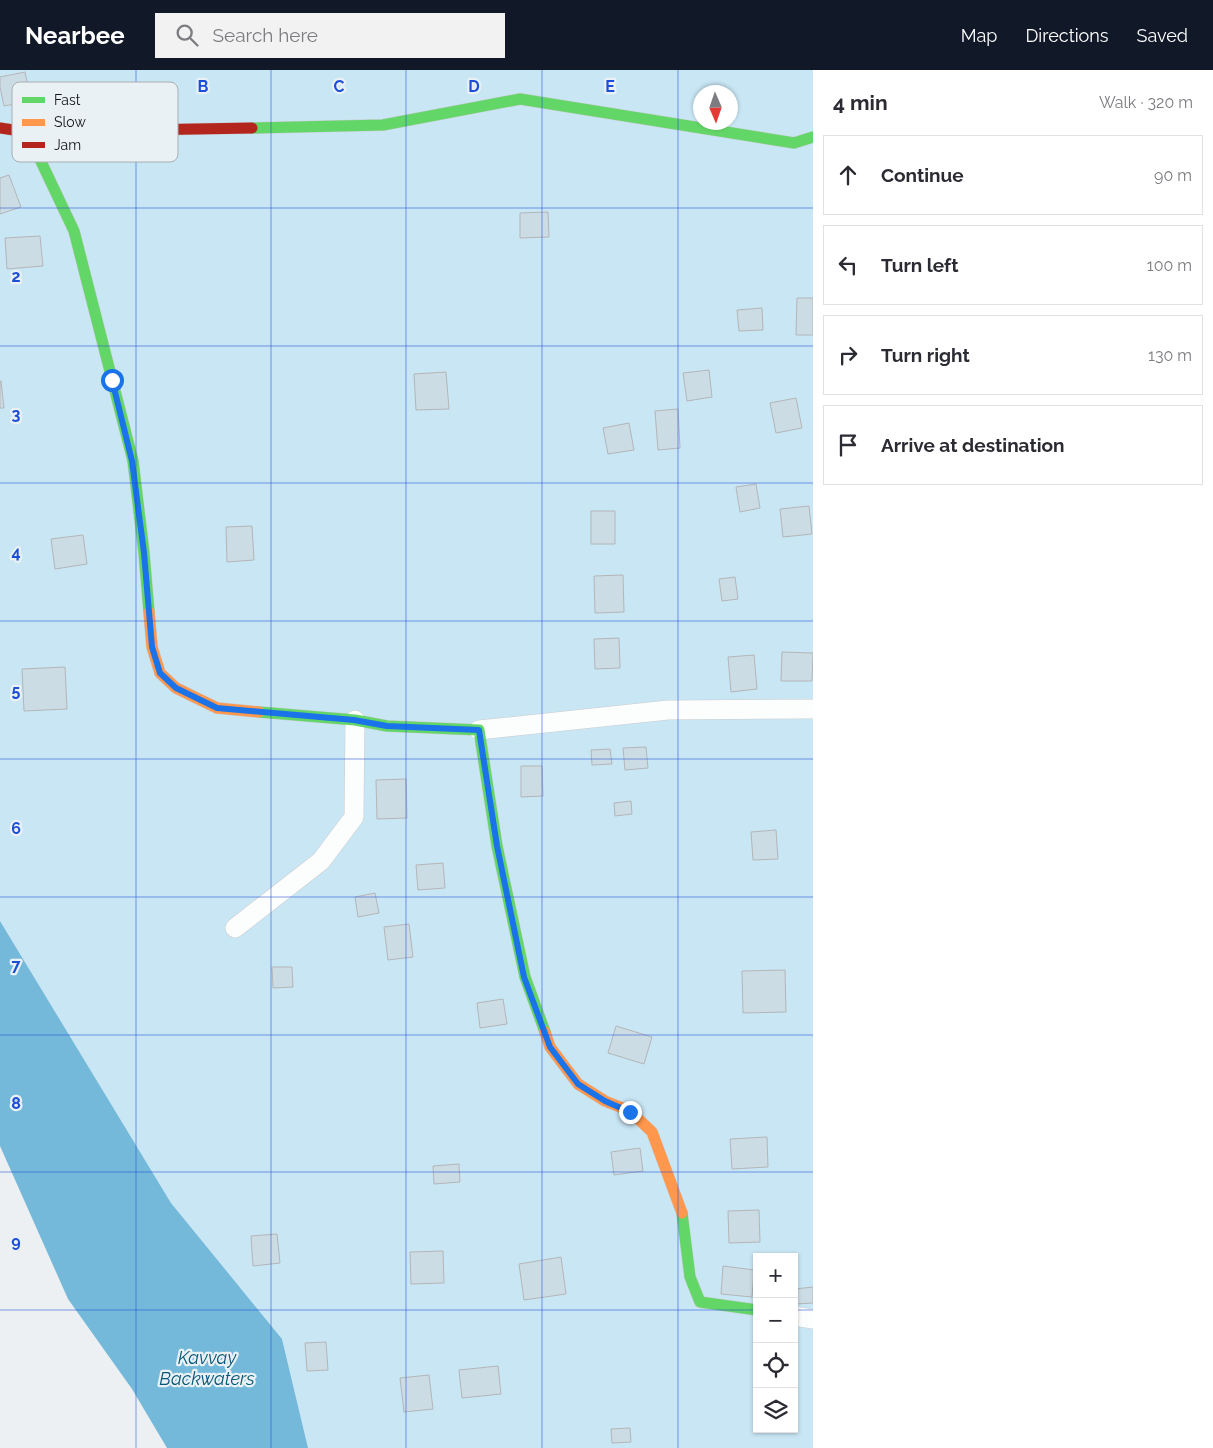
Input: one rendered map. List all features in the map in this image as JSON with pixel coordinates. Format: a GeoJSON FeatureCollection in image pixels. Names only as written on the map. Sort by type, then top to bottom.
{"type":"FeatureCollection","features":[{"type":"Feature","properties":{"kind":"street"},"geometry":{"type":"LineString","coordinates":[[178,129],[383,125],[520,99],[794,143],[813,137]]}},
{"type":"Feature","properties":{"kind":"street"},"geometry":{"type":"LineString","coordinates":[[42,162],[74,231],[132,461],[144,553],[152,647],[160,673],[176,688],[217,708],[354,720],[387,726],[479,730],[668,710],[813,709]]}},
{"type":"Feature","properties":{"kind":"street"},"geometry":{"type":"LineString","coordinates":[[235,928],[321,860],[354,817],[354,720]]}},
{"type":"Feature","properties":{"kind":"street"},"geometry":{"type":"LineString","coordinates":[[479,730],[497,846],[524,977],[550,1047],[578,1084],[605,1101],[630,1112],[652,1132],[682,1212],[690,1277],[700,1302],[753,1309]]}},
{"type":"Feature","properties":{"kind":"street"},"geometry":{"type":"LineString","coordinates":[[798,1317],[813,1319]]}},
{"type":"Feature","properties":{"kind":"shaded area"},"geometry":{"type":"Polygon","coordinates":[[[0,70],[813,70],[813,1448],[308,1448],[282,1339],[171,1203],[0,921],[0,70]]]}},
{"type":"Feature","properties":{"kind":"water","name":"Kavvay Backwaters"},"geometry":{"type":"Polygon","coordinates":[[[0,921],[171,1203],[282,1339],[308,1448],[167,1448],[132,1389],[68,1299],[0,1146],[0,921]]]}},
{"type":"Feature","properties":{"kind":"building"},"geometry":{"type":"Polygon","coordinates":[[[25,72],[27,82],[12,82],[12,105],[4,106],[0,77],[25,72]]]}},
{"type":"Feature","properties":{"kind":"building"},"geometry":{"type":"Polygon","coordinates":[[[9,175],[21,207],[0,214],[0,178],[9,175]]]}},
{"type":"Feature","properties":{"kind":"building"},"geometry":{"type":"Polygon","coordinates":[[[548,212],[549,237],[520,238],[520,213],[548,212]]]}},
{"type":"Feature","properties":{"kind":"building"},"geometry":{"type":"Polygon","coordinates":[[[40,236],[43,266],[7,269],[5,238],[40,236]]]}},
{"type":"Feature","properties":{"kind":"building"},"geometry":{"type":"Polygon","coordinates":[[[797,298],[813,298],[813,335],[796,335],[797,298]]]}},
{"type":"Feature","properties":{"kind":"building"},"geometry":{"type":"Polygon","coordinates":[[[762,308],[763,330],[739,331],[737,310],[762,308]]]}},
{"type":"Feature","properties":{"kind":"building"},"geometry":{"type":"Polygon","coordinates":[[[709,370],[712,397],[687,401],[683,373],[709,370]]]}},
{"type":"Feature","properties":{"kind":"building"},"geometry":{"type":"Polygon","coordinates":[[[446,372],[449,409],[416,410],[414,374],[446,372]]]}},
{"type":"Feature","properties":{"kind":"building"},"geometry":{"type":"Polygon","coordinates":[[[1,381],[4,408],[0,408],[1,381]]]}},
{"type":"Feature","properties":{"kind":"building"},"geometry":{"type":"Polygon","coordinates":[[[796,398],[802,428],[776,433],[770,403],[796,398]]]}},
{"type":"Feature","properties":{"kind":"building"},"geometry":{"type":"Polygon","coordinates":[[[678,409],[680,448],[658,450],[655,411],[678,409]]]}},
{"type":"Feature","properties":{"kind":"building"},"geometry":{"type":"Polygon","coordinates":[[[629,423],[634,450],[608,454],[603,428],[629,423]]]}},
{"type":"Feature","properties":{"kind":"building"},"geometry":{"type":"Polygon","coordinates":[[[756,484],[760,508],[740,512],[736,487],[756,484]]]}},
{"type":"Feature","properties":{"kind":"building"},"geometry":{"type":"Polygon","coordinates":[[[809,506],[812,534],[783,537],[780,509],[809,506]]]}},
{"type":"Feature","properties":{"kind":"building"},"geometry":{"type":"Polygon","coordinates":[[[591,511],[615,511],[615,544],[591,544],[591,511]]]}},
{"type":"Feature","properties":{"kind":"building"},"geometry":{"type":"Polygon","coordinates":[[[252,526],[254,560],[227,562],[226,527],[252,526]]]}},
{"type":"Feature","properties":{"kind":"building"},"geometry":{"type":"Polygon","coordinates":[[[83,535],[87,564],[55,569],[51,539],[83,535]]]}},
{"type":"Feature","properties":{"kind":"building"},"geometry":{"type":"Polygon","coordinates":[[[623,575],[624,612],[595,613],[594,576],[623,575]]]}},
{"type":"Feature","properties":{"kind":"building"},"geometry":{"type":"Polygon","coordinates":[[[735,577],[738,599],[722,601],[719,579],[735,577]]]}},
{"type":"Feature","properties":{"kind":"building"},"geometry":{"type":"Polygon","coordinates":[[[619,638],[620,668],[595,669],[594,639],[619,638]]]}},
{"type":"Feature","properties":{"kind":"building"},"geometry":{"type":"Polygon","coordinates":[[[782,652],[813,653],[812,681],[781,681],[782,652]]]}},
{"type":"Feature","properties":{"kind":"building"},"geometry":{"type":"Polygon","coordinates":[[[754,655],[757,689],[731,692],[728,657],[754,655]]]}},
{"type":"Feature","properties":{"kind":"building"},"geometry":{"type":"Polygon","coordinates":[[[65,667],[67,709],[24,711],[22,669],[65,667]]]}},
{"type":"Feature","properties":{"kind":"building"},"geometry":{"type":"Polygon","coordinates":[[[646,747],[648,768],[625,770],[623,748],[646,747]]]}},
{"type":"Feature","properties":{"kind":"building"},"geometry":{"type":"Polygon","coordinates":[[[610,749],[612,764],[592,765],[591,750],[610,749]]]}},
{"type":"Feature","properties":{"kind":"building"},"geometry":{"type":"Polygon","coordinates":[[[521,766],[542,766],[543,796],[521,797],[521,766]]]}},
{"type":"Feature","properties":{"kind":"building"},"geometry":{"type":"Polygon","coordinates":[[[406,779],[407,818],[377,819],[376,780],[406,779]]]}},
{"type":"Feature","properties":{"kind":"building"},"geometry":{"type":"Polygon","coordinates":[[[631,801],[632,814],[615,816],[614,803],[631,801]]]}},
{"type":"Feature","properties":{"kind":"building"},"geometry":{"type":"Polygon","coordinates":[[[776,830],[778,859],[753,860],[751,832],[776,830]]]}},
{"type":"Feature","properties":{"kind":"building"},"geometry":{"type":"Polygon","coordinates":[[[443,863],[445,888],[418,890],[416,865],[443,863]]]}},
{"type":"Feature","properties":{"kind":"building"},"geometry":{"type":"Polygon","coordinates":[[[375,893],[379,913],[358,917],[355,897],[375,893]]]}},
{"type":"Feature","properties":{"kind":"building"},"geometry":{"type":"Polygon","coordinates":[[[409,924],[413,957],[388,960],[384,927],[409,924]]]}},
{"type":"Feature","properties":{"kind":"building"},"geometry":{"type":"Polygon","coordinates":[[[272,967],[292,967],[293,987],[273,988],[272,967]]]}},
{"type":"Feature","properties":{"kind":"building"},"geometry":{"type":"Polygon","coordinates":[[[785,970],[786,1012],[743,1013],[742,971],[785,970]]]}},
{"type":"Feature","properties":{"kind":"building"},"geometry":{"type":"Polygon","coordinates":[[[503,999],[507,1024],[480,1028],[477,1003],[503,999]]]}},
{"type":"Feature","properties":{"kind":"building"},"geometry":{"type":"Polygon","coordinates":[[[616,1026],[652,1037],[644,1064],[608,1053],[616,1026]]]}},
{"type":"Feature","properties":{"kind":"building"},"geometry":{"type":"Polygon","coordinates":[[[767,1137],[768,1167],[732,1169],[730,1139],[767,1137]]]}},
{"type":"Feature","properties":{"kind":"building"},"geometry":{"type":"Polygon","coordinates":[[[640,1148],[643,1171],[614,1175],[611,1152],[640,1148]]]}},
{"type":"Feature","properties":{"kind":"building"},"geometry":{"type":"Polygon","coordinates":[[[459,1164],[460,1182],[434,1184],[433,1166],[459,1164]]]}},
{"type":"Feature","properties":{"kind":"building"},"geometry":{"type":"Polygon","coordinates":[[[759,1210],[760,1242],[729,1243],[728,1211],[759,1210]]]}},
{"type":"Feature","properties":{"kind":"building"},"geometry":{"type":"Polygon","coordinates":[[[277,1234],[280,1263],[253,1266],[251,1236],[277,1234]]]}},
{"type":"Feature","properties":{"kind":"building"},"geometry":{"type":"Polygon","coordinates":[[[443,1251],[444,1283],[411,1284],[410,1252],[443,1251]]]}},
{"type":"Feature","properties":{"kind":"building"},"geometry":{"type":"Polygon","coordinates":[[[561,1257],[566,1294],[524,1300],[519,1264],[561,1257]]]}},
{"type":"Feature","properties":{"kind":"building"},"geometry":{"type":"Polygon","coordinates":[[[723,1266],[753,1270],[752,1297],[721,1294],[723,1266]]]}},
{"type":"Feature","properties":{"kind":"building"},"geometry":{"type":"Polygon","coordinates":[[[813,1287],[813,1303],[798,1304],[798,1289],[813,1287]]]}},
{"type":"Feature","properties":{"kind":"building"},"geometry":{"type":"Polygon","coordinates":[[[326,1342],[328,1370],[307,1371],[305,1343],[326,1342]]]}},
{"type":"Feature","properties":{"kind":"building"},"geometry":{"type":"Polygon","coordinates":[[[498,1366],[501,1394],[462,1398],[459,1370],[498,1366]]]}},
{"type":"Feature","properties":{"kind":"building"},"geometry":{"type":"Polygon","coordinates":[[[429,1375],[433,1409],[404,1412],[400,1378],[429,1375]]]}},
{"type":"Feature","properties":{"kind":"building"},"geometry":{"type":"Polygon","coordinates":[[[630,1428],[631,1442],[612,1443],[611,1429],[630,1428]]]}},
{"type":"Feature","properties":{"kind":"traffic: fast"},"geometry":{"type":"LineString","coordinates":[[252,128],[383,125],[520,99],[794,143],[813,137]]}},
{"type":"Feature","properties":{"kind":"traffic: fast"},"geometry":{"type":"LineString","coordinates":[[41,162],[74,231],[133,461],[149,612]]}},
{"type":"Feature","properties":{"kind":"traffic: fast"},"geometry":{"type":"LineString","coordinates":[[259,712],[355,720],[387,726],[479,730],[497,846],[525,977],[545,1032]]}},
{"type":"Feature","properties":{"kind":"traffic: fast"},"geometry":{"type":"LineString","coordinates":[[682,1213],[690,1277],[700,1302],[753,1309]]}},
{"type":"Feature","properties":{"kind":"traffic: slow"},"geometry":{"type":"LineString","coordinates":[[149,612],[152,647],[160,673],[176,688],[217,708],[259,712]]}},
{"type":"Feature","properties":{"kind":"traffic: slow"},"geometry":{"type":"LineString","coordinates":[[545,1032],[550,1047],[578,1084],[605,1101],[630,1111],[652,1132],[682,1213]]}},
{"type":"Feature","properties":{"kind":"traffic: jam"},"geometry":{"type":"LineString","coordinates":[[0,128],[12,130]]}},
{"type":"Feature","properties":{"kind":"traffic: jam"},"geometry":{"type":"LineString","coordinates":[[178,129],[252,128]]}},
{"type":"Feature","properties":{"kind":"route"},"geometry":{"type":"LineString","coordinates":[[112,380],[132,461],[144,553],[152,647],[160,673],[176,688],[217,708],[354,720],[387,726],[479,730],[497,846],[524,977],[550,1047],[578,1084],[605,1101],[630,1112]]}}]}
